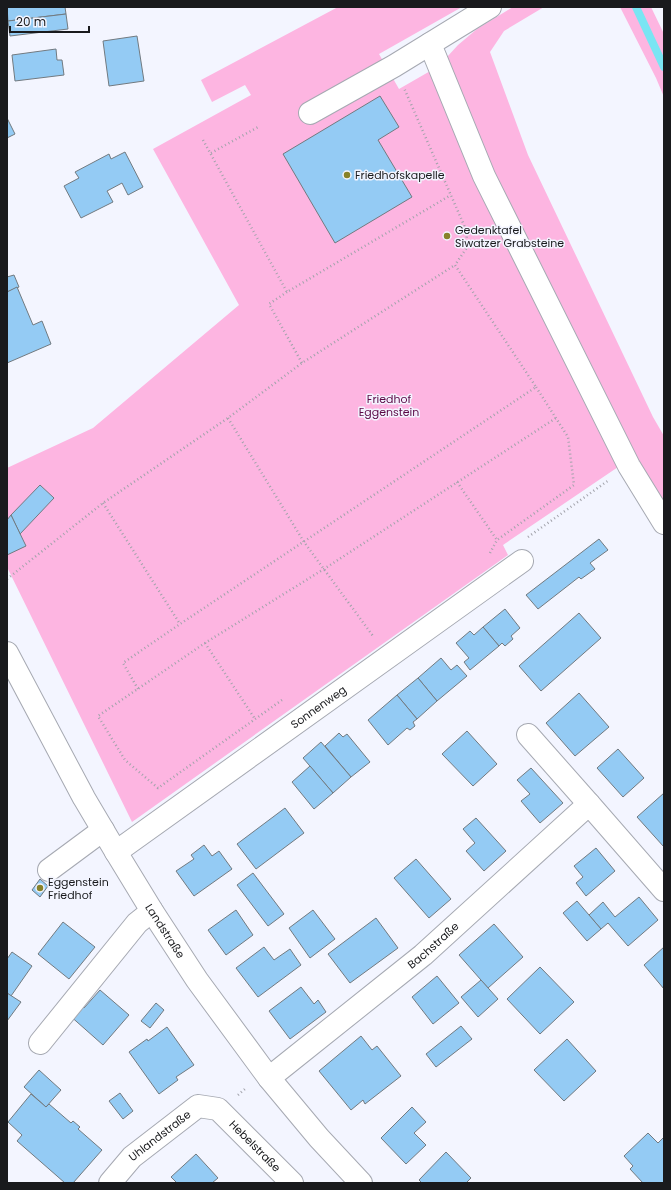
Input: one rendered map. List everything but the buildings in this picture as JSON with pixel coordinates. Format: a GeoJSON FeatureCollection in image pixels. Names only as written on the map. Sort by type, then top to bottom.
{"type":"FeatureCollection","features":[{"type":"Feature","properties":{"kind":"street"},"geometry":{"type":"LineString","coordinates":[[310,114],[394,66],[490,7]]}},
{"type":"Feature","properties":{"kind":"street"},"geometry":{"type":"LineString","coordinates":[[430,44],[484,176],[629,466],[664,523]]}},
{"type":"Feature","properties":{"kind":"street","name":"Sonnenweg"},"geometry":{"type":"LineString","coordinates":[[116,852],[522,561]]}},
{"type":"Feature","properties":{"kind":"street","name":"Landstraße"},"geometry":{"type":"LineString","coordinates":[[7,653],[84,798],[152,911],[197,980],[269,1078],[319,1138],[361,1183]]}},
{"type":"Feature","properties":{"kind":"street"},"geometry":{"type":"LineString","coordinates":[[528,735],[664,890]]}},
{"type":"Feature","properties":{"kind":"street","name":"Bachstraße"},"geometry":{"type":"LineString","coordinates":[[269,1078],[423,955],[589,804]]}},
{"type":"Feature","properties":{"kind":"street"},"geometry":{"type":"LineString","coordinates":[[49,870],[103,830]]}},
{"type":"Feature","properties":{"kind":"street"},"geometry":{"type":"LineString","coordinates":[[40,1043],[137,923],[152,911]]}},
{"type":"Feature","properties":{"kind":"street","name":"Uhlandstraße"},"geometry":{"type":"LineString","coordinates":[[110,1183],[132,1157],[198,1106],[218,1109]]}},
{"type":"Feature","properties":{"kind":"street","name":"Hebelstraße"},"geometry":{"type":"LineString","coordinates":[[218,1109],[292,1183]]}},
{"type":"Feature","properties":{"kind":"path"},"geometry":{"type":"LineString","coordinates":[[7,579],[103,503],[228,418],[302,363],[455,265],[466,249],[467,232],[394,66]]}},
{"type":"Feature","properties":{"kind":"path"},"geometry":{"type":"LineString","coordinates":[[211,153],[260,126]]}},
{"type":"Feature","properties":{"kind":"path"},"geometry":{"type":"LineString","coordinates":[[203,140],[287,292]]}},
{"type":"Feature","properties":{"kind":"path"},"geometry":{"type":"LineString","coordinates":[[302,363],[269,304],[451,195]]}},
{"type":"Feature","properties":{"kind":"path"},"geometry":{"type":"LineString","coordinates":[[455,265],[568,437],[574,485],[497,540],[489,554]]}},
{"type":"Feature","properties":{"kind":"path"},"geometry":{"type":"LineString","coordinates":[[138,689],[123,663],[536,387]]}},
{"type":"Feature","properties":{"kind":"path"},"geometry":{"type":"LineString","coordinates":[[228,418],[304,542],[373,636],[379,632]]}},
{"type":"Feature","properties":{"kind":"path"},"geometry":{"type":"LineString","coordinates":[[288,696],[158,788],[125,760],[98,716],[205,643],[324,569],[556,418]]}},
{"type":"Feature","properties":{"kind":"path"},"geometry":{"type":"LineString","coordinates":[[457,482],[497,540]]}},
{"type":"Feature","properties":{"kind":"path"},"geometry":{"type":"LineString","coordinates":[[522,561],[519,543],[599,488]]}},
{"type":"Feature","properties":{"kind":"path"},"geometry":{"type":"LineString","coordinates":[[103,503],[180,624]]}},
{"type":"Feature","properties":{"kind":"path"},"geometry":{"type":"LineString","coordinates":[[205,643],[255,719]]}},
{"type":"Feature","properties":{"kind":"green space","name":"Friedhof Eggenstein"},"geometry":{"type":"Polygon","coordinates":[[[338,7],[462,7],[379,54],[399,89],[432,70],[621,465],[503,545],[508,555],[132,822],[7,567],[7,468],[93,428],[239,305],[153,149],[251,95],[245,85],[212,102],[201,80],[338,7]]]}},
{"type":"Feature","properties":{"kind":"green space"},"geometry":{"type":"Polygon","coordinates":[[[513,7],[544,7],[504,31],[490,52],[528,155],[653,417],[664,436],[664,512],[634,465],[459,101],[447,57],[458,45],[477,29],[513,7]]]}},
{"type":"Feature","properties":{"kind":"green space"},"geometry":{"type":"Polygon","coordinates":[[[620,7],[651,7],[664,34],[664,97],[656,78],[620,7]]]}},
{"type":"Feature","properties":{"kind":"waterway"},"geometry":{"type":"LineString","coordinates":[[636,7],[664,67]]}},
{"type":"Feature","properties":{"kind":"place","name":"Friedhofskapelle"},"geometry":{"type":"Point","coordinates":[347,175]}},
{"type":"Feature","properties":{"kind":"place","name":"Gedenktafel Siwatzer Grabsteine"},"geometry":{"type":"Point","coordinates":[447,236]}},
{"type":"Feature","properties":{"kind":"place","name":"Eggenstein Friedhof"},"geometry":{"type":"Point","coordinates":[40,888]}}]}
